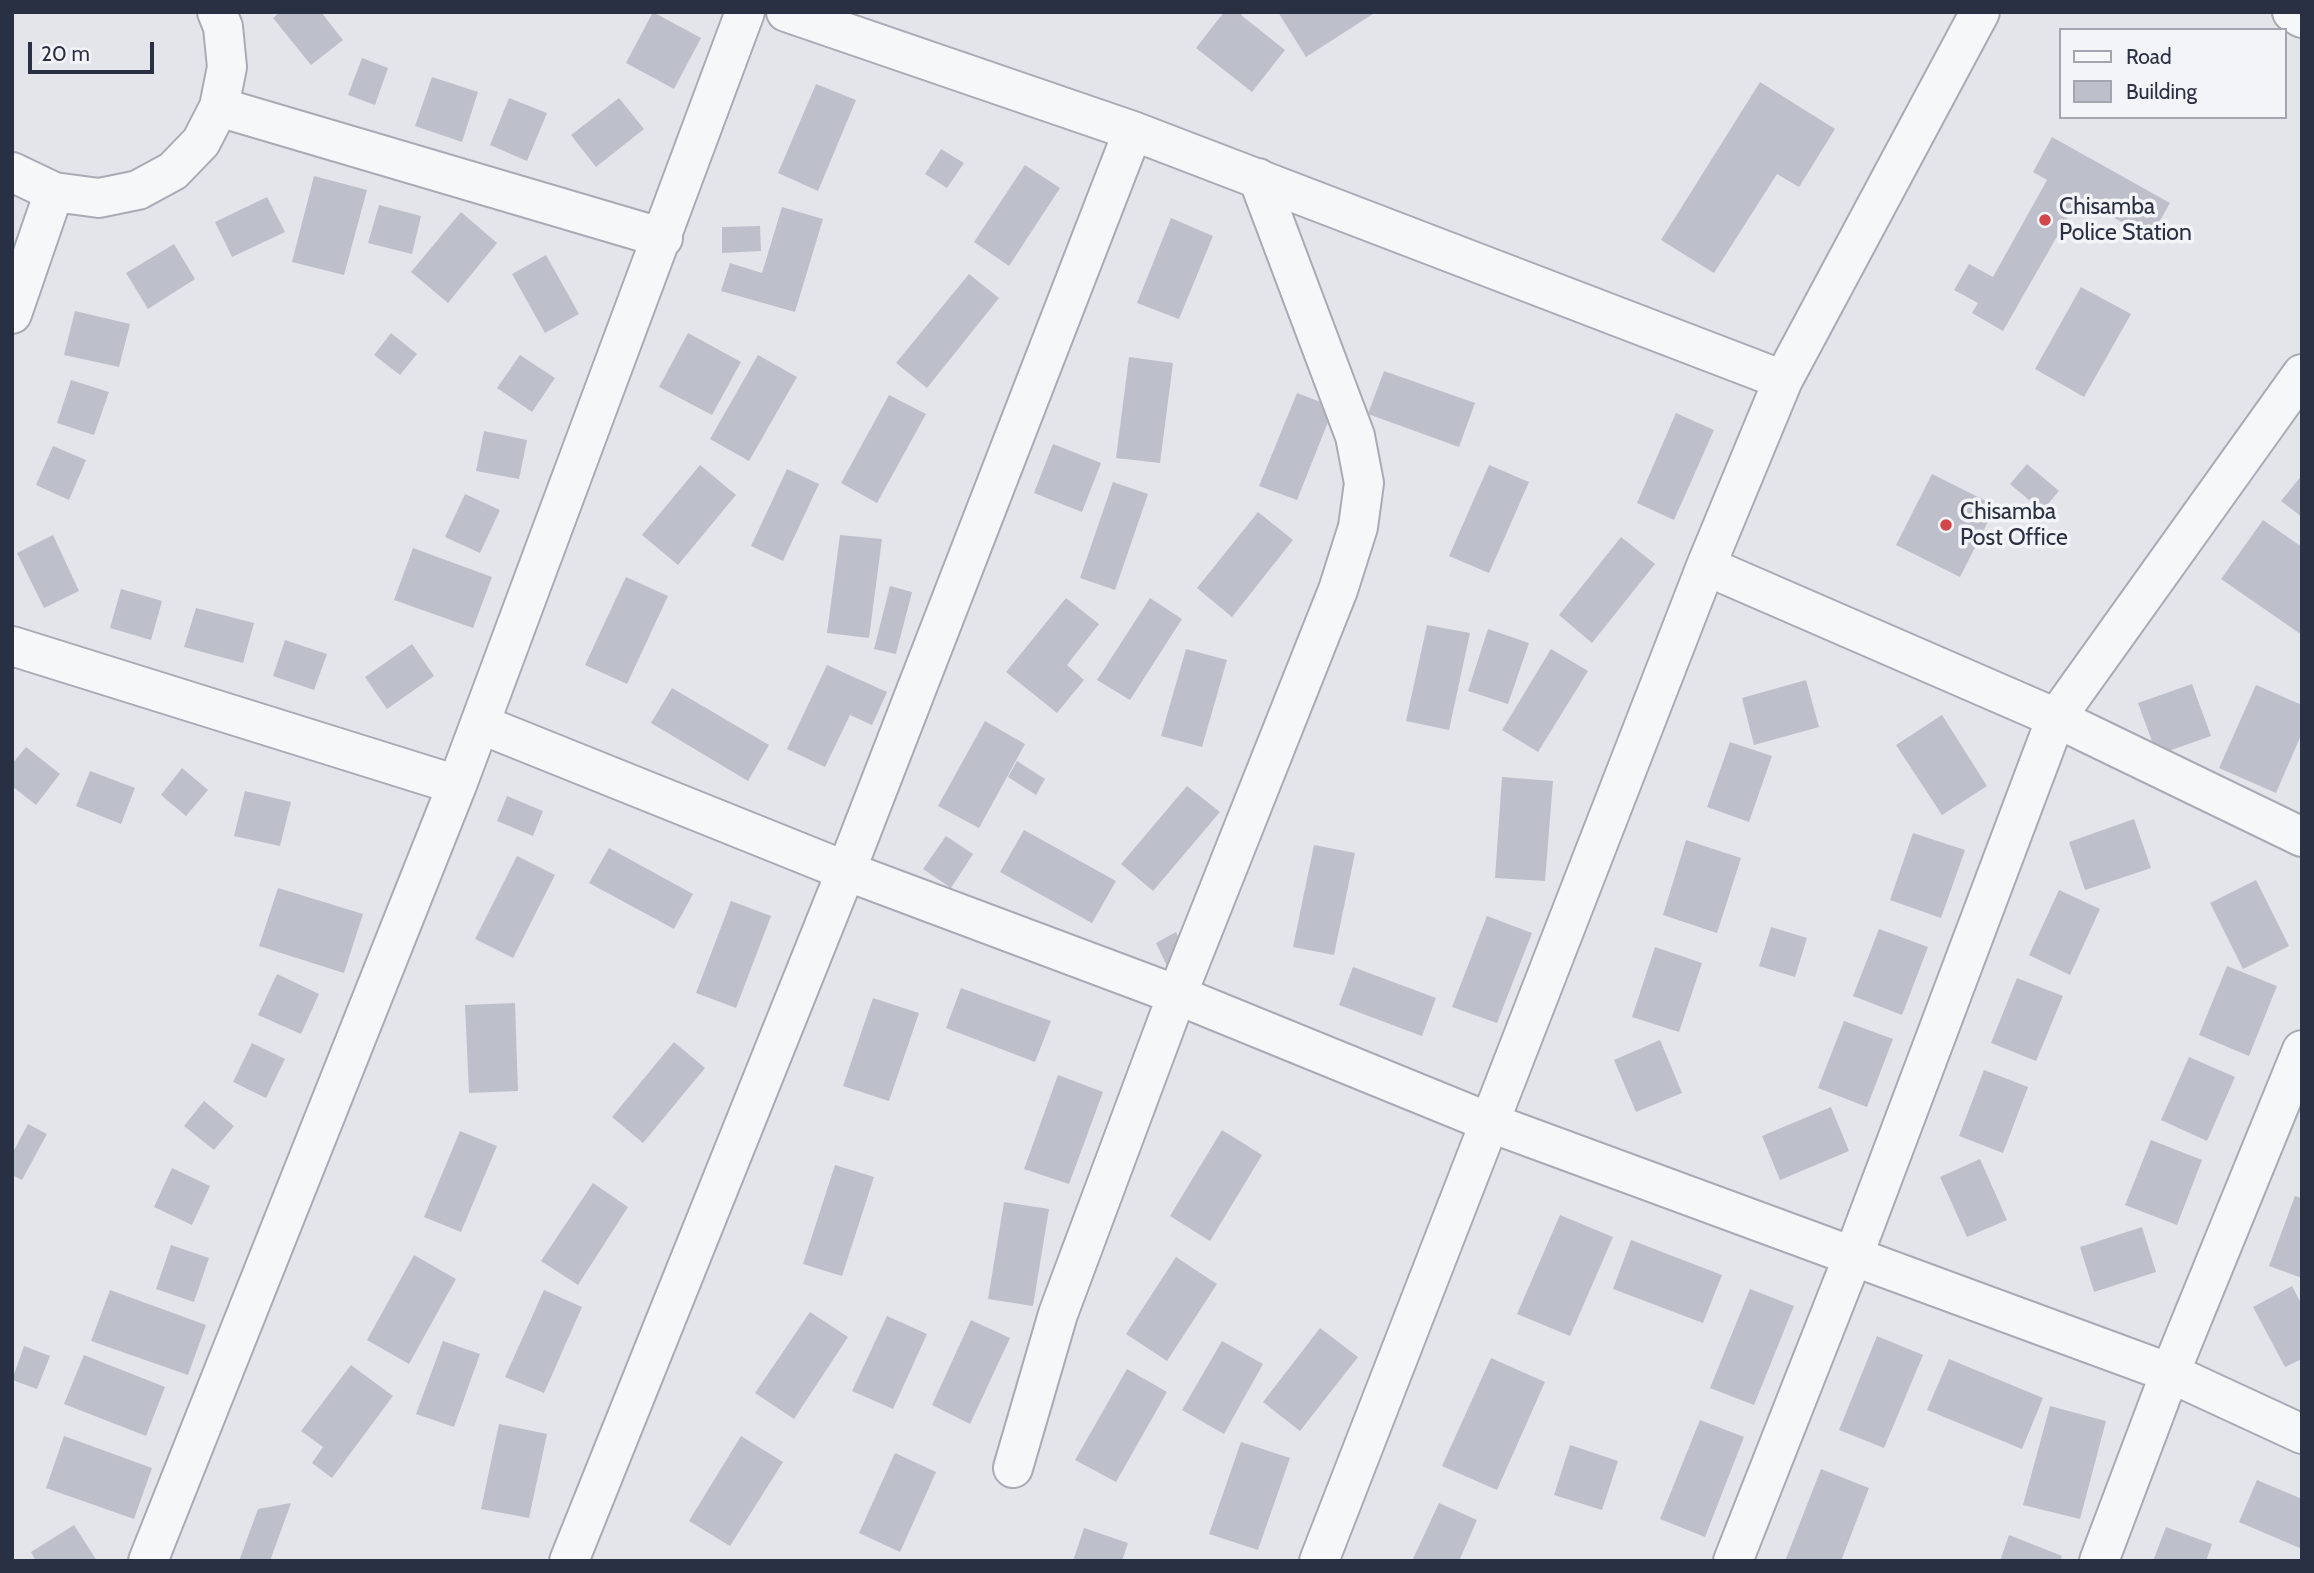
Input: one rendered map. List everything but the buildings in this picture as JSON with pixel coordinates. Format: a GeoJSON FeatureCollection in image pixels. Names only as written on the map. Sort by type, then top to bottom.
{"type":"FeatureCollection","features":[{"type":"Feature","properties":{"kind":"street"},"geometry":{"type":"LineString","coordinates":[[12,172],[54,192],[99,198],[138,190],[173,171],[201,142],[219,107],[227,67],[223,27],[217,12]]}},
{"type":"Feature","properties":{"kind":"street"},"geometry":{"type":"LineString","coordinates":[[148,1561],[457,785],[745,12]]}},
{"type":"Feature","properties":{"kind":"street"},"geometry":{"type":"LineString","coordinates":[[786,12],[1133,131],[1783,380]]}},
{"type":"Feature","properties":{"kind":"street"},"geometry":{"type":"LineString","coordinates":[[1319,1561],[1492,1123],[1706,566],[1783,380],[1980,12]]}},
{"type":"Feature","properties":{"kind":"street"},"geometry":{"type":"LineString","coordinates":[[2292,12],[2302,18]]}},
{"type":"Feature","properties":{"kind":"street"},"geometry":{"type":"LineString","coordinates":[[219,107],[663,238]]}},
{"type":"Feature","properties":{"kind":"street"},"geometry":{"type":"LineString","coordinates":[[569,1561],[846,871],[1133,131]]}},
{"type":"Feature","properties":{"kind":"street"},"geometry":{"type":"LineString","coordinates":[[1013,1468],[1058,1314],[1177,995],[1338,590],[1358,527],[1364,483],[1355,436],[1258,178]]}},
{"type":"Feature","properties":{"kind":"street"},"geometry":{"type":"LineString","coordinates":[[12,314],[54,192]]}},
{"type":"Feature","properties":{"kind":"street"},"geometry":{"type":"LineString","coordinates":[[1733,1561],[1854,1254],[2056,718],[2302,374]]}},
{"type":"Feature","properties":{"kind":"street"},"geometry":{"type":"LineString","coordinates":[[1706,566],[2056,718],[2302,837]]}},
{"type":"Feature","properties":{"kind":"street"},"geometry":{"type":"LineString","coordinates":[[12,646],[457,785]]}},
{"type":"Feature","properties":{"kind":"street"},"geometry":{"type":"LineString","coordinates":[[480,724],[846,871],[1177,995],[1492,1123],[1854,1254],[2170,1373],[2302,1434]]}},
{"type":"Feature","properties":{"kind":"street"},"geometry":{"type":"LineString","coordinates":[[2099,1561],[2170,1373],[2302,1050]]}},
{"type":"Feature","properties":{"kind":"place","name":"Chisamba Police Station"},"geometry":{"type":"Point","coordinates":[2045,220]}},
{"type":"Feature","properties":{"kind":"place","name":"Chisamba Post Office"},"geometry":{"type":"Point","coordinates":[1946,525]}}]}
